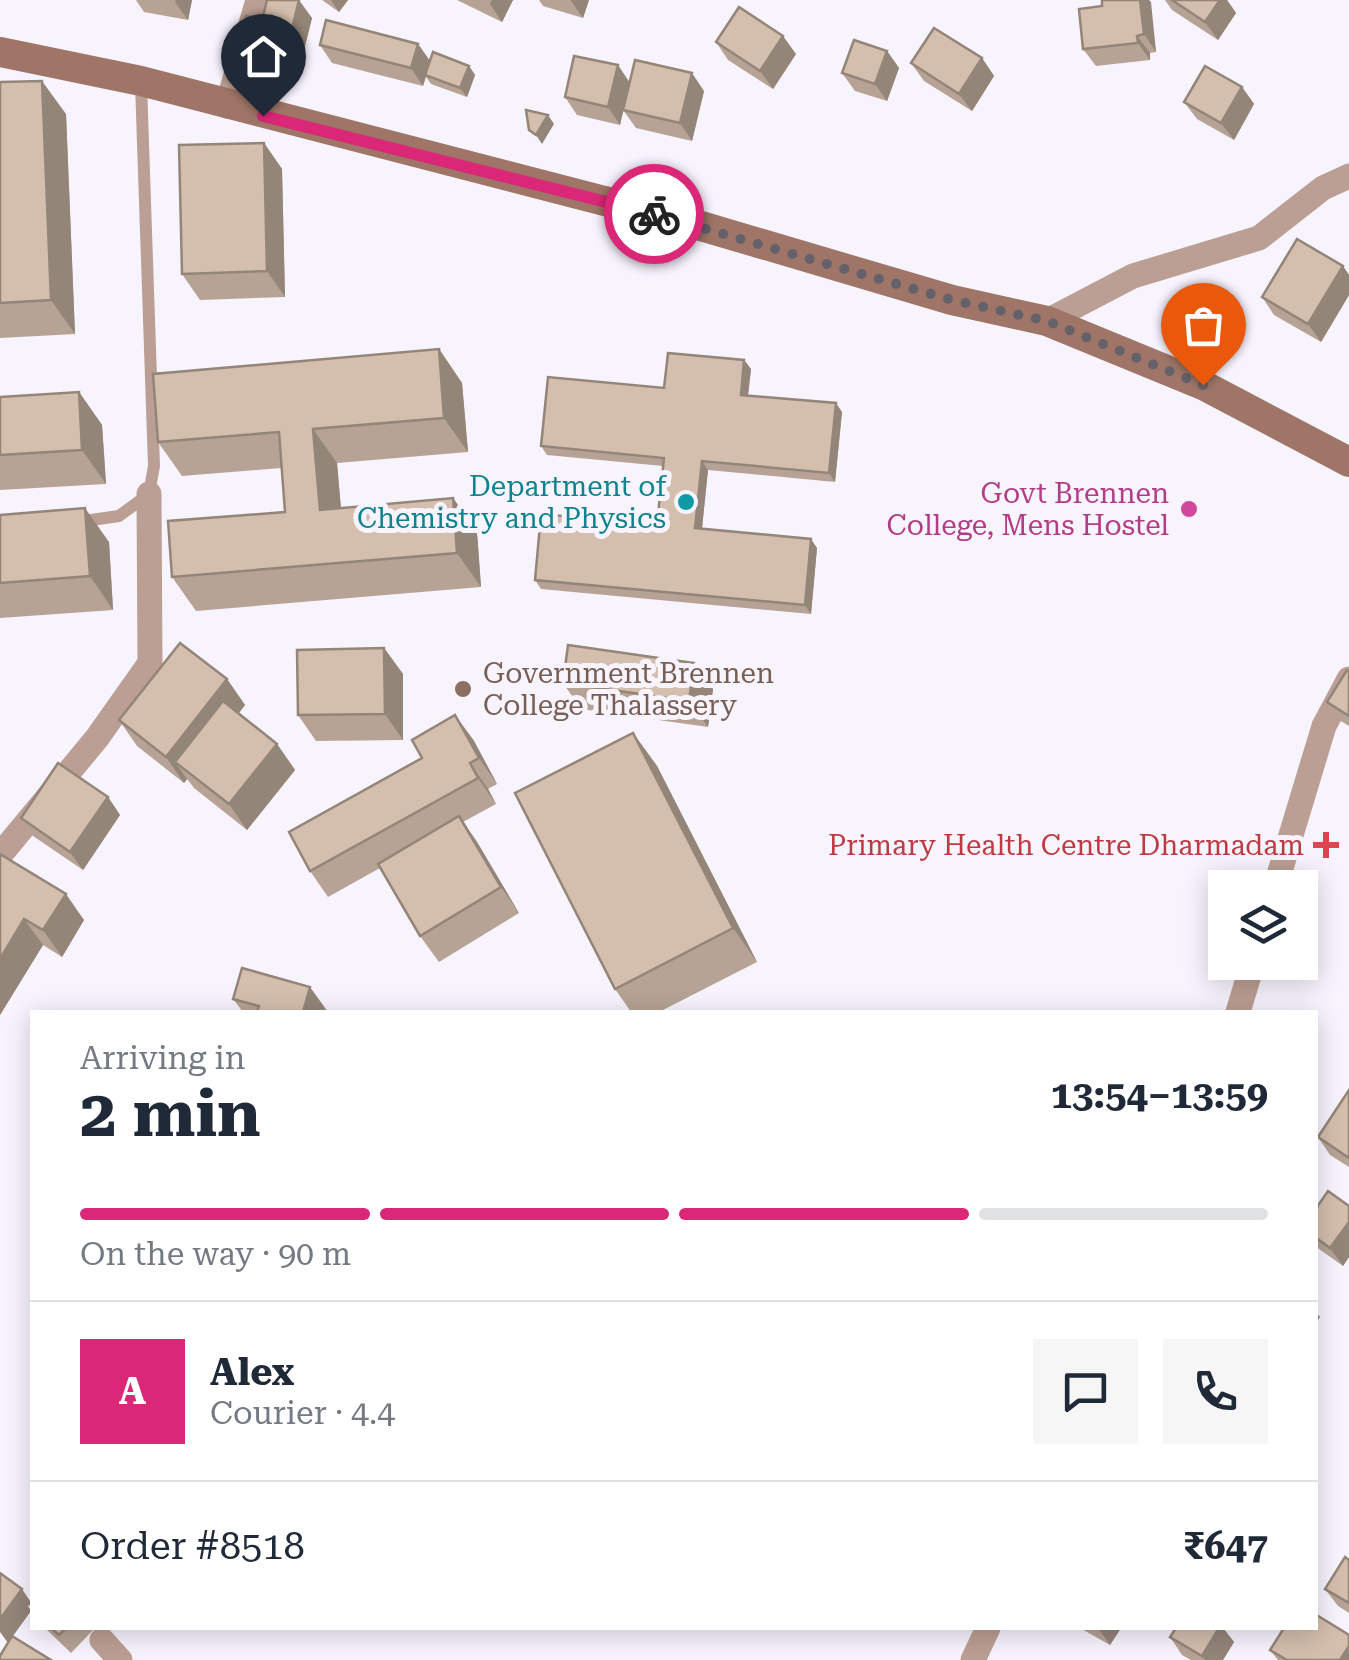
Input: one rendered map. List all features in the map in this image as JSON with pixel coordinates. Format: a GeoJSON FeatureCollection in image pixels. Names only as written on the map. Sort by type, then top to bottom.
{"type":"FeatureCollection","features":[{"type":"Feature","properties":{"kind":"main road"},"geometry":{"type":"LineString","coordinates":[[0,52],[141,81],[701,226],[952,300],[1047,321],[1203,385],[1349,462]]}},
{"type":"Feature","properties":{"kind":"street"},"geometry":{"type":"LineString","coordinates":[[227,106],[258,0]]}},
{"type":"Feature","properties":{"kind":"street"},"geometry":{"type":"LineString","coordinates":[[1047,321],[1132,276],[1259,238],[1323,188],[1349,176]]}},
{"type":"Feature","properties":{"kind":"street"},"geometry":{"type":"LineString","coordinates":[[0,855],[98,738],[150,663],[149,494]]}},
{"type":"Feature","properties":{"kind":"street"},"geometry":{"type":"LineString","coordinates":[[1281,870],[1324,726],[1349,678]]}},
{"type":"Feature","properties":{"kind":"street"},"geometry":{"type":"LineString","coordinates":[[1239,1010],[1248,980]]}},
{"type":"Feature","properties":{"kind":"street"},"geometry":{"type":"LineString","coordinates":[[973,1660],[987,1630]]}},
{"type":"Feature","properties":{"kind":"street"},"geometry":{"type":"LineString","coordinates":[[102,1640],[120,1660]]}},
{"type":"Feature","properties":{"kind":"lane"},"geometry":{"type":"LineString","coordinates":[[59,524],[119,516],[149,494],[154,466],[141,81]]}},
{"type":"Feature","properties":{"kind":"building"},"geometry":{"type":"Polygon","coordinates":[[[267,0],[299,0],[290,37],[260,29],[267,0]]]}},
{"type":"Feature","properties":{"kind":"building"},"geometry":{"type":"Polygon","coordinates":[[[1102,0],[1140,0],[1144,34],[1137,36],[1138,43],[1083,49],[1079,9],[1102,6],[1102,0]]]}},
{"type":"Feature","properties":{"kind":"building"},"geometry":{"type":"Polygon","coordinates":[[[1172,0],[1220,0],[1205,22],[1172,0]]]}},
{"type":"Feature","properties":{"kind":"building"},"geometry":{"type":"Polygon","coordinates":[[[739,7],[783,36],[760,71],[716,42],[739,7]]]}},
{"type":"Feature","properties":{"kind":"building"},"geometry":{"type":"Polygon","coordinates":[[[246,16],[262,19],[261,41],[243,38],[246,16]]]}},
{"type":"Feature","properties":{"kind":"building"},"geometry":{"type":"Polygon","coordinates":[[[326,20],[418,44],[411,68],[320,45],[326,20]]]}},
{"type":"Feature","properties":{"kind":"building"},"geometry":{"type":"Polygon","coordinates":[[[934,28],[982,58],[959,94],[911,63],[934,28]]]}},
{"type":"Feature","properties":{"kind":"building"},"geometry":{"type":"Polygon","coordinates":[[[854,40],[887,51],[875,84],[842,73],[854,40]]]}},
{"type":"Feature","properties":{"kind":"building"},"geometry":{"type":"Polygon","coordinates":[[[433,52],[469,66],[460,88],[425,75],[433,52]]]}},
{"type":"Feature","properties":{"kind":"building"},"geometry":{"type":"Polygon","coordinates":[[[574,56],[618,65],[608,107],[565,97],[574,56]]]}},
{"type":"Feature","properties":{"kind":"building"},"geometry":{"type":"Polygon","coordinates":[[[635,60],[692,73],[680,123],[623,110],[635,60]]]}},
{"type":"Feature","properties":{"kind":"building"},"geometry":{"type":"Polygon","coordinates":[[[1205,66],[1242,87],[1221,123],[1184,102],[1205,66]]]}},
{"type":"Feature","properties":{"kind":"building"},"geometry":{"type":"Polygon","coordinates":[[[42,81],[51,300],[0,303],[0,82],[42,81]]]}},
{"type":"Feature","properties":{"kind":"building"},"geometry":{"type":"Polygon","coordinates":[[[526,110],[548,115],[536,135],[529,130],[526,110]]]}},
{"type":"Feature","properties":{"kind":"building"},"geometry":{"type":"Polygon","coordinates":[[[264,143],[267,271],[182,274],[179,145],[264,143]]]}},
{"type":"Feature","properties":{"kind":"building"},"geometry":{"type":"Polygon","coordinates":[[[1297,239],[1343,266],[1308,324],[1262,297],[1297,239]]]}},
{"type":"Feature","properties":{"kind":"building"},"geometry":{"type":"Polygon","coordinates":[[[439,349],[444,418],[313,429],[320,510],[453,498],[457,553],[172,577],[168,521],[285,512],[279,432],[158,442],[153,374],[439,349]]]}},
{"type":"Feature","properties":{"kind":"building","name":"Department of Chemistry and Physics"},"geometry":{"type":"Polygon","coordinates":[[[668,353],[744,360],[741,395],[836,403],[829,473],[702,461],[695,528],[811,539],[805,605],[535,580],[541,514],[657,524],[664,458],[541,446],[548,377],[664,388],[668,353]]]}},
{"type":"Feature","properties":{"kind":"building"},"geometry":{"type":"Polygon","coordinates":[[[79,392],[82,450],[0,455],[0,397],[79,392]]]}},
{"type":"Feature","properties":{"kind":"building"},"geometry":{"type":"Polygon","coordinates":[[[85,508],[90,576],[0,583],[0,515],[85,508]]]}},
{"type":"Feature","properties":{"kind":"building"},"geometry":{"type":"Polygon","coordinates":[[[180,643],[227,679],[166,757],[119,720],[180,643]]]}},
{"type":"Feature","properties":{"kind":"building"},"geometry":{"type":"Polygon","coordinates":[[[568,645],[694,663],[689,701],[563,683],[568,645]]]}},
{"type":"Feature","properties":{"kind":"building"},"geometry":{"type":"Polygon","coordinates":[[[384,648],[385,714],[298,715],[297,650],[384,648]]]}},
{"type":"Feature","properties":{"kind":"building"},"geometry":{"type":"Polygon","coordinates":[[[1349,671],[1349,716],[1327,702],[1349,671]]]}},
{"type":"Feature","properties":{"kind":"building"},"geometry":{"type":"Polygon","coordinates":[[[223,701],[277,744],[229,804],[175,762],[223,701]]]}},
{"type":"Feature","properties":{"kind":"building"},"geometry":{"type":"Polygon","coordinates":[[[455,715],[479,758],[470,763],[478,778],[310,871],[289,832],[422,758],[412,740],[455,715]]]}},
{"type":"Feature","properties":{"kind":"building"},"geometry":{"type":"Polygon","coordinates":[[[633,733],[733,928],[615,989],[515,793],[633,733]]]}},
{"type":"Feature","properties":{"kind":"building"},"geometry":{"type":"Polygon","coordinates":[[[58,763],[108,797],[70,852],[21,818],[58,763]]]}},
{"type":"Feature","properties":{"kind":"building"},"geometry":{"type":"Polygon","coordinates":[[[459,816],[501,887],[420,936],[378,864],[459,816]]]}},
{"type":"Feature","properties":{"kind":"building"},"geometry":{"type":"Polygon","coordinates":[[[0,854],[66,894],[43,930],[24,919],[0,959],[0,854]]]}},
{"type":"Feature","properties":{"kind":"building"},"geometry":{"type":"Polygon","coordinates":[[[242,968],[310,987],[304,1010],[258,1010],[259,1006],[233,999],[242,968]]]}},
{"type":"Feature","properties":{"kind":"building"},"geometry":{"type":"Polygon","coordinates":[[[1349,1090],[1349,1158],[1318,1137],[1349,1090]]]}},
{"type":"Feature","properties":{"kind":"building"},"geometry":{"type":"Polygon","coordinates":[[[1328,1191],[1349,1206],[1349,1222],[1330,1248],[1318,1239],[1318,1206],[1328,1191]]]}},
{"type":"Feature","properties":{"kind":"building"},"geometry":{"type":"Polygon","coordinates":[[[1345,1557],[1349,1560],[1349,1603],[1325,1589],[1345,1557]]]}},
{"type":"Feature","properties":{"kind":"building"},"geometry":{"type":"Polygon","coordinates":[[[0,1573],[22,1589],[0,1619],[0,1573]]]}},
{"type":"Feature","properties":{"kind":"building"},"geometry":{"type":"Polygon","coordinates":[[[1318,1616],[1349,1635],[1349,1646],[1340,1660],[1287,1660],[1270,1650],[1283,1630],[1318,1630],[1318,1616]]]}},
{"type":"Feature","properties":{"kind":"building"},"geometry":{"type":"Polygon","coordinates":[[[1175,1630],[1218,1630],[1202,1656],[1170,1637],[1175,1630]]]}},
{"type":"Feature","properties":{"kind":"building"},"geometry":{"type":"Polygon","coordinates":[[[12,1636],[51,1660],[0,1660],[12,1636]]]}},
{"type":"Feature","properties":{"kind":"way so far"},"geometry":{"type":"LineString","coordinates":[[654,214],[952,300],[1047,321],[1203,385]]}},
{"type":"Feature","properties":{"kind":"place","name":"Department of Chemistry and Physics"},"geometry":{"type":"Point","coordinates":[686,502]}},
{"type":"Feature","properties":{"kind":"place","name":"Govt Brennen College, Mens Hostel"},"geometry":{"type":"Point","coordinates":[1189,509]}},
{"type":"Feature","properties":{"kind":"place","name":"Government Brennen College Thalassery"},"geometry":{"type":"Point","coordinates":[463,689]}},
{"type":"Feature","properties":{"kind":"place","name":"Primary Health Centre Dharmadam"},"geometry":{"type":"Point","coordinates":[1326,845]}},
{"type":"Feature","properties":{"kind":"route"},"geometry":{"type":"LineString","coordinates":[[263,116],[654,214]]}}]}
